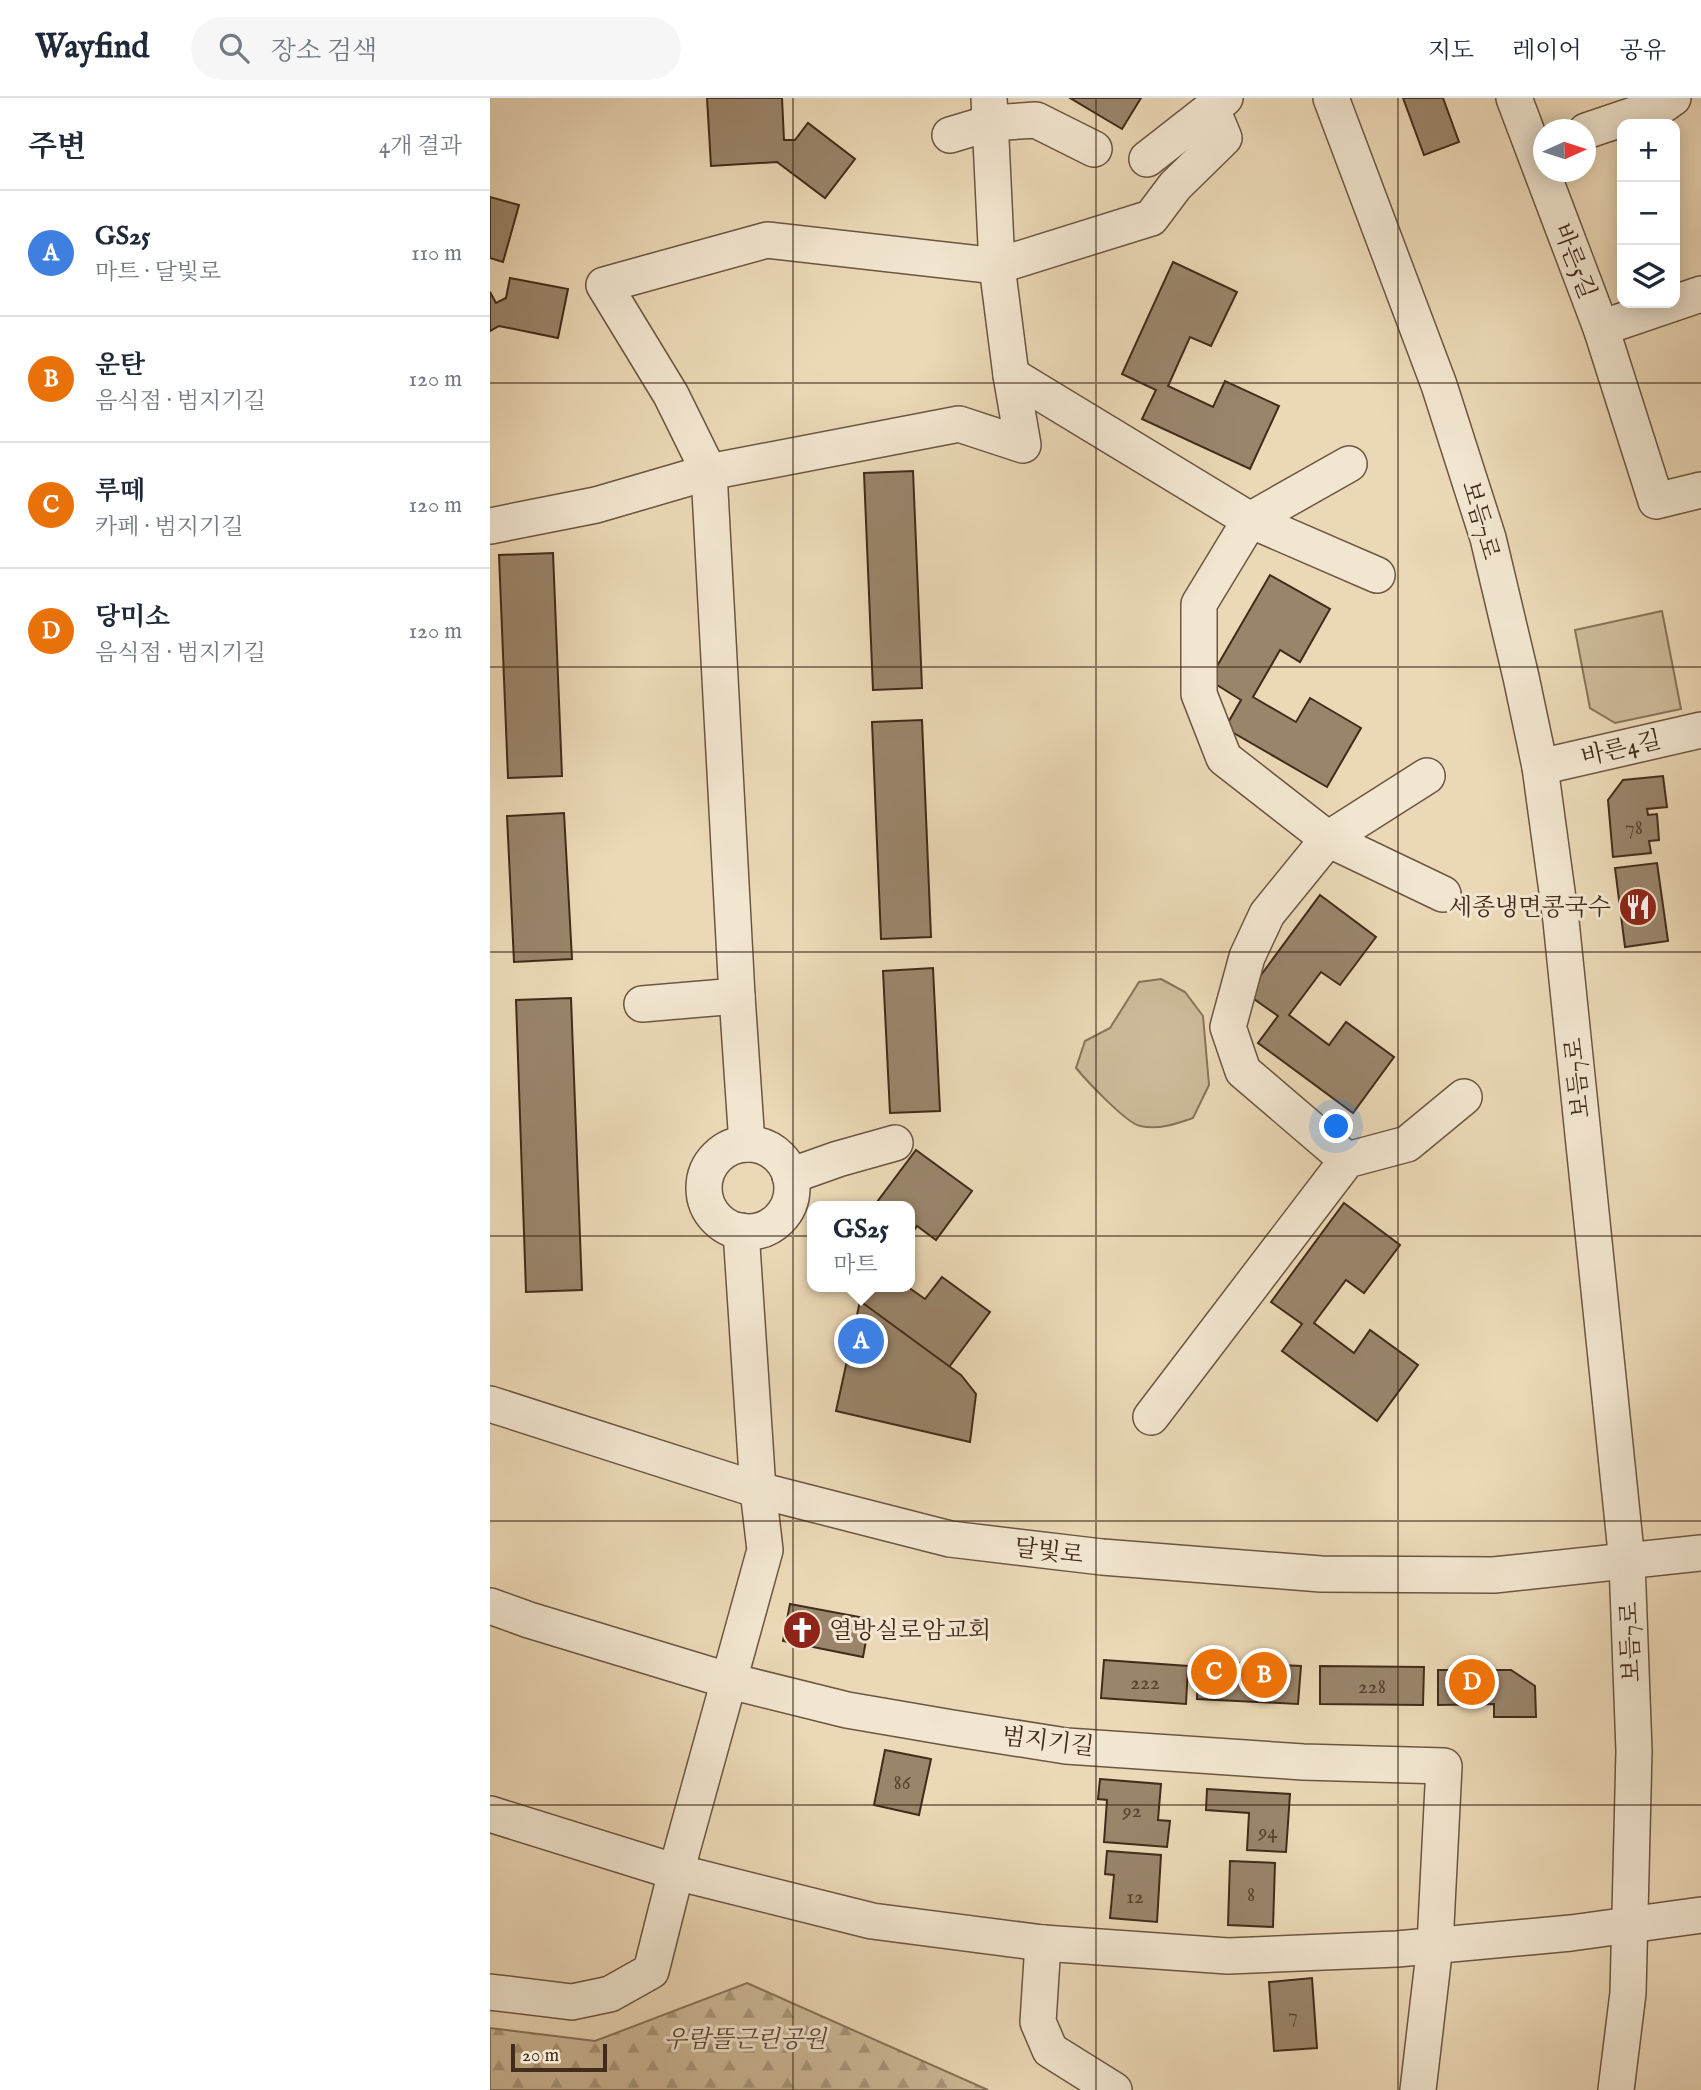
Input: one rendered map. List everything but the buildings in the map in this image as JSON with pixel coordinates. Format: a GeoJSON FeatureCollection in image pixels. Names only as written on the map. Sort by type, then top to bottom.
{"type":"FeatureCollection","features":[{"type":"Feature","properties":{"kind":"street","name":"보듬7로"},"geometry":{"type":"LineString","coordinates":[[1331,98],[1439,385],[1488,538],[1540,767],[1561,920],[1627,1562],[1634,1751],[1628,1993],[1616,2090]]}},
{"type":"Feature","properties":{"kind":"street","name":"바른5길"},"geometry":{"type":"LineString","coordinates":[[1514,98],[1533,136]]}},
{"type":"Feature","properties":{"kind":"street"},"geometry":{"type":"LineString","coordinates":[[1596,128],[1663,105],[1673,98]]}},
{"type":"Feature","properties":{"kind":"street"},"geometry":{"type":"LineString","coordinates":[[747,1144],[709,472],[671,395],[604,285],[767,240],[997,266],[1151,218],[1175,186],[1224,138],[1218,103],[1147,159]]}},
{"type":"Feature","properties":{"kind":"street"},"geometry":{"type":"LineString","coordinates":[[490,526],[597,505],[709,472],[959,424],[1023,445],[997,266],[990,110]]}},
{"type":"Feature","properties":{"kind":"street"},"geometry":{"type":"LineString","coordinates":[[950,135],[990,110],[1036,120],[1094,149]]}},
{"type":"Feature","properties":{"kind":"street","name":"바른5길"},"geometry":{"type":"LineString","coordinates":[[1550,182],[1601,328],[1656,501],[1701,490]]}},
{"type":"Feature","properties":{"kind":"street"},"geometry":{"type":"LineString","coordinates":[[1601,328],[1701,294]]}},
{"type":"Feature","properties":{"kind":"street"},"geometry":{"type":"LineString","coordinates":[[1011,375],[1250,520],[1377,575]]}},
{"type":"Feature","properties":{"kind":"street"},"geometry":{"type":"LineString","coordinates":[[1349,464],[1250,520],[1199,604],[1199,694],[1224,758],[1328,839],[1443,894]]}},
{"type":"Feature","properties":{"kind":"street","name":"바른4길"},"geometry":{"type":"LineString","coordinates":[[1540,767],[1701,730]]}},
{"type":"Feature","properties":{"kind":"street"},"geometry":{"type":"LineString","coordinates":[[1347,1160],[1243,1071],[1228,1027],[1247,957],[1267,914],[1328,839],[1427,776]]}},
{"type":"Feature","properties":{"kind":"street"},"geometry":{"type":"LineString","coordinates":[[642,1004],[737,996]]}},
{"type":"Feature","properties":{"kind":"street"},"geometry":{"type":"LineString","coordinates":[[1151,1417],[1347,1160],[1407,1144],[1464,1097]]}},
{"type":"Feature","properties":{"kind":"street"},"geometry":{"type":"LineString","coordinates":[[790,1176],[895,1143]]}},
{"type":"Feature","properties":{"kind":"street"},"geometry":{"type":"LineString","coordinates":[[747,1144],[762,1146],[784,1163],[792,1190],[789,1205],[781,1217],[756,1231],[741,1231],[728,1227],[716,1218],[708,1206],[704,1192],[705,1177],[711,1164],[721,1153],[733,1146],[747,1144]]}},
{"type":"Feature","properties":{"kind":"street"},"geometry":{"type":"LineString","coordinates":[[490,1992],[572,2002],[610,1994],[651,1971],[765,1550],[758,1489],[741,1231]]}},
{"type":"Feature","properties":{"kind":"street","name":"달빛로"},"geometry":{"type":"LineString","coordinates":[[490,1404],[758,1489],[950,1539],[1102,1557],[1321,1574],[1494,1575],[1701,1553]]}},
{"type":"Feature","properties":{"kind":"street","name":"범지기길"},"geometry":{"type":"LineString","coordinates":[[490,1606],[730,1681],[847,1710],[1066,1746],[1303,1762],[1444,1766],[1434,1945],[1418,2090]]}},
{"type":"Feature","properties":{"kind":"street"},"geometry":{"type":"LineString","coordinates":[[490,1814],[676,1872],[872,1921],[1043,1943],[1228,1956],[1397,1949],[1571,1933],[1701,1915]]}},
{"type":"Feature","properties":{"kind":"street"},"geometry":{"type":"LineString","coordinates":[[1043,1943],[1038,2022],[1050,2050],[1114,2090]]}},
{"type":"Feature","properties":{"kind":"green space"},"geometry":{"type":"Polygon","coordinates":[[[1662,611],[1681,709],[1615,723],[1590,708],[1575,630],[1662,611]]]}},
{"type":"Feature","properties":{"kind":"green space"},"geometry":{"type":"Polygon","coordinates":[[[1161,979],[1185,992],[1203,1016],[1209,1085],[1193,1118],[1167,1126],[1147,1127],[1140,1126],[1126,1117],[1076,1068],[1085,1041],[1110,1028],[1139,982],[1161,979]]]}},
{"type":"Feature","properties":{"kind":"green space","name":"우람뜰근린공원"},"geometry":{"type":"Polygon","coordinates":[[[747,1983],[988,2090],[490,2090],[490,2028],[595,2041],[747,1983]]]}},
{"type":"Feature","properties":{"kind":"place","name":"세종냉면콩국수"},"geometry":{"type":"Point","coordinates":[1638,907]}},
{"type":"Feature","properties":{"kind":"place","name":"GS25"},"geometry":{"type":"Point","coordinates":[861,1341]}},
{"type":"Feature","properties":{"kind":"place","name":"열방실로암교회"},"geometry":{"type":"Point","coordinates":[802,1630]}},
{"type":"Feature","properties":{"kind":"place","name":"루떼"},"geometry":{"type":"Point","coordinates":[1214,1672]}},
{"type":"Feature","properties":{"kind":"place","name":"운탄"},"geometry":{"type":"Point","coordinates":[1264,1675]}},
{"type":"Feature","properties":{"kind":"place","name":"당미소"},"geometry":{"type":"Point","coordinates":[1472,1682]}}]}
